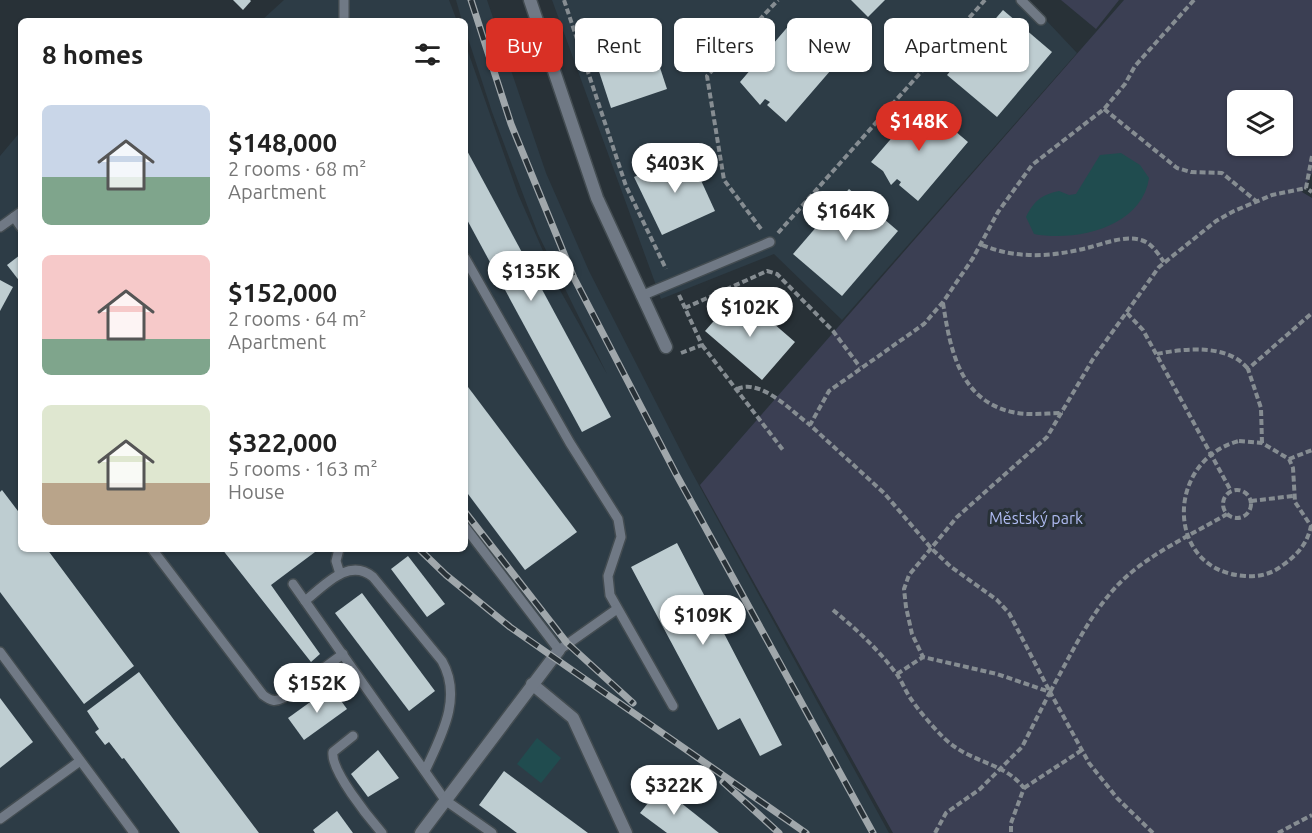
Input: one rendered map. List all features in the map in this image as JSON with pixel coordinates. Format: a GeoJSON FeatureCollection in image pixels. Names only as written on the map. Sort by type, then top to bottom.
{"type":"FeatureCollection","features":[{"type":"Feature","properties":{"kind":"street"},"geometry":{"type":"LineString","coordinates":[[530,0],[597,198],[666,347]]}},
{"type":"Feature","properties":{"kind":"street"},"geometry":{"type":"LineString","coordinates":[[421,833],[560,650]]}},
{"type":"Feature","properties":{"kind":"street"},"geometry":{"type":"LineString","coordinates":[[532,684],[573,718],[626,833]]}},
{"type":"Feature","properties":{"kind":"lane"},"geometry":{"type":"LineString","coordinates":[[344,0],[344,18]]}},
{"type":"Feature","properties":{"kind":"lane"},"geometry":{"type":"LineString","coordinates":[[1021,0],[1041,20]]}},
{"type":"Feature","properties":{"kind":"lane"},"geometry":{"type":"LineString","coordinates":[[0,227],[17,215]]}},
{"type":"Feature","properties":{"kind":"lane"},"geometry":{"type":"LineString","coordinates":[[641,296],[770,242]]}},
{"type":"Feature","properties":{"kind":"lane"},"geometry":{"type":"LineString","coordinates":[[468,263],[570,443],[618,519],[621,537],[610,567],[608,586],[617,609],[673,706]]}},
{"type":"Feature","properties":{"kind":"lane"},"geometry":{"type":"LineString","coordinates":[[468,531],[560,650],[617,609]]}},
{"type":"Feature","properties":{"kind":"lane"},"geometry":{"type":"LineString","coordinates":[[154,552],[262,695],[269,700],[276,701],[284,698],[343,654]]}},
{"type":"Feature","properties":{"kind":"lane"},"geometry":{"type":"LineString","coordinates":[[338,552],[336,561],[340,574]]}},
{"type":"Feature","properties":{"kind":"lane"},"geometry":{"type":"LineString","coordinates":[[305,600],[340,574],[355,568],[373,577],[446,668],[451,692],[449,715],[425,771]]}},
{"type":"Feature","properties":{"kind":"lane"},"geometry":{"type":"LineString","coordinates":[[293,584],[446,800],[492,833]]}},
{"type":"Feature","properties":{"kind":"lane"},"geometry":{"type":"LineString","coordinates":[[0,652],[134,833]]}},
{"type":"Feature","properties":{"kind":"lane"},"geometry":{"type":"LineString","coordinates":[[352,736],[333,752],[333,761],[382,833]]}},
{"type":"Feature","properties":{"kind":"lane"},"geometry":{"type":"LineString","coordinates":[[0,819],[80,761]]}},
{"type":"Feature","properties":{"kind":"path"},"geometry":{"type":"LineString","coordinates":[[564,0],[626,186],[702,345],[783,450]]}},
{"type":"Feature","properties":{"kind":"path"},"geometry":{"type":"LineString","coordinates":[[778,0],[707,76],[724,180],[770,242],[985,0]]}},
{"type":"Feature","properties":{"kind":"path"},"geometry":{"type":"LineString","coordinates":[[810,425],[829,391],[860,367],[903,341],[943,302],[982,245],[998,212],[1032,165],[1104,108],[1125,84],[1136,66],[1194,0]]}},
{"type":"Feature","properties":{"kind":"path"},"geometry":{"type":"LineString","coordinates":[[1104,108],[1177,168],[1191,172],[1222,173],[1256,201]]}},
{"type":"Feature","properties":{"kind":"path"},"geometry":{"type":"LineString","coordinates":[[879,121],[896,134]]}},
{"type":"Feature","properties":{"kind":"path"},"geometry":{"type":"LineString","coordinates":[[1306,188],[1312,156]]}},
{"type":"Feature","properties":{"kind":"path"},"geometry":{"type":"LineString","coordinates":[[923,657],[912,634],[904,589],[909,575],[957,517],[1036,448],[1063,412],[1093,359],[1164,262],[1216,221],[1256,201],[1306,188],[1312,192]]}},
{"type":"Feature","properties":{"kind":"path"},"geometry":{"type":"LineString","coordinates":[[804,204],[822,219]]}},
{"type":"Feature","properties":{"kind":"path"},"geometry":{"type":"LineString","coordinates":[[982,245],[1002,253],[1029,256],[1083,249],[1119,240],[1143,240],[1164,262]]}},
{"type":"Feature","properties":{"kind":"path"},"geometry":{"type":"LineString","coordinates":[[685,308],[767,271],[777,274],[833,331],[860,367]]}},
{"type":"Feature","properties":{"kind":"path"},"geometry":{"type":"LineString","coordinates":[[943,302],[953,358],[973,388],[999,407],[1013,412],[1063,412]]}},
{"type":"Feature","properties":{"kind":"path"},"geometry":{"type":"LineString","coordinates":[[1127,313],[1143,330],[1232,491]]}},
{"type":"Feature","properties":{"kind":"path"},"geometry":{"type":"LineString","coordinates":[[1248,369],[1312,314]]}},
{"type":"Feature","properties":{"kind":"path"},"geometry":{"type":"LineString","coordinates":[[666,347],[682,353],[702,345]]}},
{"type":"Feature","properties":{"kind":"path"},"geometry":{"type":"LineString","coordinates":[[1156,354],[1217,351],[1235,355],[1248,369],[1261,408],[1262,443]]}},
{"type":"Feature","properties":{"kind":"path"},"geometry":{"type":"LineString","coordinates":[[737,389],[758,388],[810,425],[884,493],[931,548],[951,567],[997,600],[1009,613],[1082,750],[1118,798],[1153,833]]}},
{"type":"Feature","properties":{"kind":"path"},"geometry":{"type":"LineString","coordinates":[[1239,441],[1262,443],[1289,459],[1294,477],[1293,495],[1312,526],[1308,541],[1297,555],[1278,569],[1257,576],[1236,575],[1209,564],[1197,553],[1187,538],[1183,512],[1186,486],[1210,453],[1224,445],[1239,441]]}},
{"type":"Feature","properties":{"kind":"path"},"geometry":{"type":"LineString","coordinates":[[1289,459],[1312,450]]}},
{"type":"Feature","properties":{"kind":"path"},"geometry":{"type":"LineString","coordinates":[[1241,490],[1251,501],[1250,510],[1244,517],[1235,518],[1227,514],[1223,501],[1232,491],[1241,490]]}},
{"type":"Feature","properties":{"kind":"path"},"geometry":{"type":"LineString","coordinates":[[1251,501],[1293,495]]}},
{"type":"Feature","properties":{"kind":"path"},"geometry":{"type":"LineString","coordinates":[[935,833],[946,813],[1004,768],[1022,747],[1093,616],[1108,596],[1125,578],[1148,560],[1227,514]]}},
{"type":"Feature","properties":{"kind":"path"},"geometry":{"type":"LineString","coordinates":[[833,610],[856,630],[897,674],[910,698],[944,738],[964,755],[1004,768],[1024,788]]}},
{"type":"Feature","properties":{"kind":"path"},"geometry":{"type":"LineString","coordinates":[[897,674],[923,657],[997,674],[1050,692]]}},
{"type":"Feature","properties":{"kind":"path"},"geometry":{"type":"LineString","coordinates":[[1011,833],[1011,823],[1024,788],[1082,750]]}},
{"type":"Feature","properties":{"kind":"path"},"geometry":{"type":"LineString","coordinates":[[1278,833],[1312,815]]}},
{"type":"Feature","properties":{"kind":"shaded area"},"geometry":{"type":"Polygon","coordinates":[[[284,0],[449,0],[456,18],[264,18],[284,0]]]}},
{"type":"Feature","properties":{"kind":"shaded area"},"geometry":{"type":"Polygon","coordinates":[[[456,0],[487,0],[493,18],[486,18],[486,72],[512,72],[546,173],[589,271],[689,467],[889,833],[0,833],[0,156],[18,135],[18,552],[468,552],[468,52],[518,194],[561,292],[607,374],[538,234],[492,112],[468,38],[468,18],[461,18],[456,0]]]}},
{"type":"Feature","properties":{"kind":"shaded area"},"geometry":{"type":"Polygon","coordinates":[[[552,0],[1027,0],[1077,53],[842,320],[774,254],[661,299],[578,72],[662,72],[662,18],[575,18],[575,63],[563,30],[563,18],[559,18],[552,0]]]}},
{"type":"Feature","properties":{"kind":"shaded area"},"geometry":{"type":"Polygon","coordinates":[[[1121,153],[1140,165],[1149,178],[1144,195],[1134,209],[1121,219],[1087,233],[1069,236],[1034,234],[1026,217],[1039,200],[1059,191],[1069,195],[1076,194],[1100,155],[1121,153]]]}},
{"type":"Feature","properties":{"kind":"shaded area"},"geometry":{"type":"Polygon","coordinates":[[[537,738],[561,758],[541,783],[517,764],[537,738]]]}},
{"type":"Feature","properties":{"kind":"green space"},"geometry":{"type":"Polygon","coordinates":[[[1061,0],[1119,0],[1096,29],[1061,0]]]}},
{"type":"Feature","properties":{"kind":"green space","name":"Městský park"},"geometry":{"type":"Polygon","coordinates":[[[1124,0],[1312,0],[1312,173],[1302,192],[1312,198],[1312,833],[893,833],[700,485],[1124,0]]]}},
{"type":"Feature","properties":{"kind":"building"},"geometry":{"type":"Polygon","coordinates":[[[233,0],[250,0],[251,1],[243,10],[233,0]]]}},
{"type":"Feature","properties":{"kind":"building"},"geometry":{"type":"Polygon","coordinates":[[[851,0],[885,0],[868,17],[851,0]]]}},
{"type":"Feature","properties":{"kind":"building"},"geometry":{"type":"Polygon","coordinates":[[[1003,10],[1012,18],[996,18],[1003,10]]]}},
{"type":"Feature","properties":{"kind":"building"},"geometry":{"type":"Polygon","coordinates":[[[787,28],[787,72],[829,72],[786,122],[767,105],[770,102],[765,99],[760,105],[740,82],[749,72],[775,72],[775,42],[787,28]]]}},
{"type":"Feature","properties":{"kind":"building"},"geometry":{"type":"Polygon","coordinates":[[[1029,32],[1052,52],[997,117],[947,75],[950,72],[1029,72],[1029,32]]]}},
{"type":"Feature","properties":{"kind":"building"},"geometry":{"type":"Polygon","coordinates":[[[599,72],[661,72],[667,89],[611,108],[599,72]]]}},
{"type":"Feature","properties":{"kind":"building"},"geometry":{"type":"Polygon","coordinates":[[[922,103],[968,142],[918,201],[899,185],[901,182],[897,179],[891,185],[883,171],[871,162],[896,133],[900,122],[904,124],[922,103]]]}},
{"type":"Feature","properties":{"kind":"building"},"geometry":{"type":"Polygon","coordinates":[[[688,152],[715,211],[662,235],[634,177],[688,152]]]}},
{"type":"Feature","properties":{"kind":"building"},"geometry":{"type":"Polygon","coordinates":[[[468,153],[611,417],[582,432],[468,222],[468,153]]]}},
{"type":"Feature","properties":{"kind":"building"},"geometry":{"type":"Polygon","coordinates":[[[849,189],[898,231],[842,296],[793,254],[849,189]]]}},
{"type":"Feature","properties":{"kind":"building"},"geometry":{"type":"Polygon","coordinates":[[[18,257],[18,279],[7,265],[18,257]]]}},
{"type":"Feature","properties":{"kind":"building"},"geometry":{"type":"Polygon","coordinates":[[[0,280],[13,287],[0,311],[0,280]]]}},
{"type":"Feature","properties":{"kind":"building"},"geometry":{"type":"Polygon","coordinates":[[[735,297],[763,321],[766,317],[795,342],[762,380],[705,331],[735,297]]]}},
{"type":"Feature","properties":{"kind":"building"},"geometry":{"type":"Polygon","coordinates":[[[468,387],[577,532],[525,570],[468,494],[468,387]]]}},
{"type":"Feature","properties":{"kind":"building"},"geometry":{"type":"Polygon","coordinates":[[[2,490],[18,511],[18,552],[49,552],[134,666],[84,704],[0,592],[0,492],[2,490]]]}},
{"type":"Feature","properties":{"kind":"building"},"geometry":{"type":"Polygon","coordinates":[[[677,543],[782,745],[760,756],[740,718],[718,730],[631,567],[677,543]]]}},
{"type":"Feature","properties":{"kind":"building"},"geometry":{"type":"Polygon","coordinates":[[[224,552],[315,552],[271,585],[320,654],[311,662],[224,552]]]}},
{"type":"Feature","properties":{"kind":"building"},"geometry":{"type":"Polygon","coordinates":[[[408,556],[445,604],[427,617],[391,569],[408,556]]]}},
{"type":"Feature","properties":{"kind":"building"},"geometry":{"type":"Polygon","coordinates":[[[362,593],[435,691],[409,711],[335,613],[362,593]]]}},
{"type":"Feature","properties":{"kind":"building"},"geometry":{"type":"Polygon","coordinates":[[[139,672],[259,833],[180,833],[124,758],[122,759],[109,742],[105,745],[95,732],[99,729],[87,711],[139,672]]]}},
{"type":"Feature","properties":{"kind":"building"},"geometry":{"type":"Polygon","coordinates":[[[331,687],[347,709],[304,740],[288,718],[331,687]]]}},
{"type":"Feature","properties":{"kind":"building"},"geometry":{"type":"Polygon","coordinates":[[[0,698],[33,742],[0,768],[0,698]]]}},
{"type":"Feature","properties":{"kind":"building"},"geometry":{"type":"Polygon","coordinates":[[[378,750],[399,778],[368,797],[351,774],[378,750]]]}},
{"type":"Feature","properties":{"kind":"building"},"geometry":{"type":"Polygon","coordinates":[[[504,771],[588,833],[517,833],[479,805],[504,771]]]}},
{"type":"Feature","properties":{"kind":"building"},"geometry":{"type":"Polygon","coordinates":[[[661,787],[719,833],[667,833],[640,813],[661,787]]]}},
{"type":"Feature","properties":{"kind":"building"},"geometry":{"type":"Polygon","coordinates":[[[337,811],[353,833],[315,833],[313,830],[337,811]]]}},
{"type":"Feature","properties":{"kind":"railway"},"geometry":{"type":"LineString","coordinates":[[471,0],[511,124],[574,278],[676,474],[873,833]]}},
{"type":"Feature","properties":{"kind":"railway"},"geometry":{"type":"LineString","coordinates":[[468,516],[567,643],[633,703]]}},
{"type":"Feature","properties":{"kind":"railway"},"geometry":{"type":"LineString","coordinates":[[422,552],[446,575],[510,627],[806,833]]}},
{"type":"Feature","properties":{"kind":"railway"},"geometry":{"type":"LineString","coordinates":[[723,782],[779,833]]}}]}
